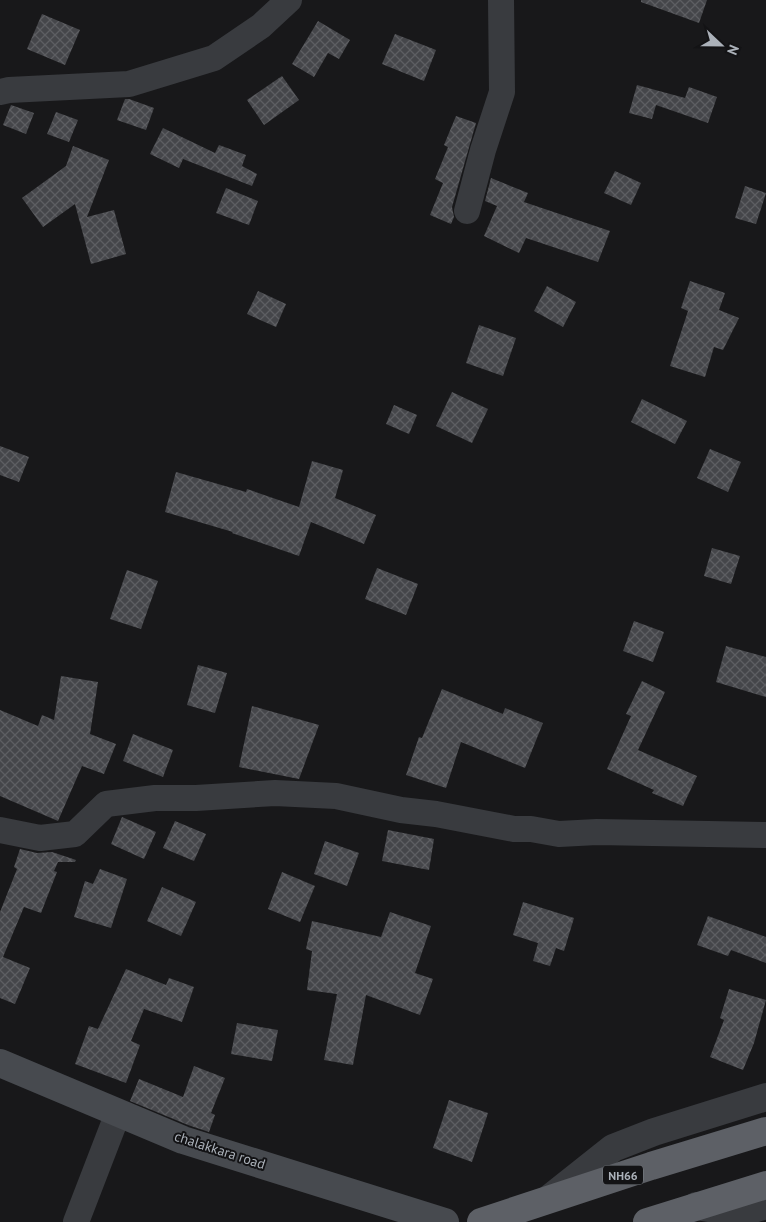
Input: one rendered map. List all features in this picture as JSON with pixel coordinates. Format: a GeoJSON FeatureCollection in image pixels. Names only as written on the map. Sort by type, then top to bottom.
{"type":"FeatureCollection","features":[{"type":"Feature","properties":{"kind":"highway","name":"NH66"},"geometry":{"type":"LineString","coordinates":[[481,1222],[766,1131]]}},
{"type":"Feature","properties":{"kind":"highway"},"geometry":{"type":"LineString","coordinates":[[647,1222],[766,1184]]}},
{"type":"Feature","properties":{"kind":"main road","name":"chalakkara road"},"geometry":{"type":"LineString","coordinates":[[0,1064],[183,1140],[445,1222]]}},
{"type":"Feature","properties":{"kind":"street"},"geometry":{"type":"LineString","coordinates":[[0,92],[129,84],[214,58],[261,26],[289,0]]}},
{"type":"Feature","properties":{"kind":"street"},"geometry":{"type":"LineString","coordinates":[[467,211],[483,150],[502,92],[501,0]]}},
{"type":"Feature","properties":{"kind":"street"},"geometry":{"type":"LineString","coordinates":[[0,830],[40,838],[75,834],[106,804],[155,798],[196,798],[275,793],[336,796],[401,810],[436,814],[514,829],[531,829],[559,834],[597,832],[766,835]]}},
{"type":"Feature","properties":{"kind":"street"},"geometry":{"type":"LineString","coordinates":[[549,1199],[613,1148],[654,1132],[766,1097]]}},
{"type":"Feature","properties":{"kind":"street"},"geometry":{"type":"LineString","coordinates":[[76,1222],[118,1113]]}},
{"type":"Feature","properties":{"kind":"street"},"geometry":{"type":"LineString","coordinates":[[696,1206],[741,1213],[766,1205]]}},
{"type":"Feature","properties":{"kind":"building"},"geometry":{"type":"Polygon","coordinates":[[[641,0],[707,0],[699,23],[641,2],[641,0]]]}},
{"type":"Feature","properties":{"kind":"building"},"geometry":{"type":"Polygon","coordinates":[[[42,14],[80,30],[65,65],[27,49],[42,14]]]}},
{"type":"Feature","properties":{"kind":"building"},"geometry":{"type":"Polygon","coordinates":[[[318,21],[350,40],[339,59],[328,53],[314,77],[292,64],[318,21]]]}},
{"type":"Feature","properties":{"kind":"building"},"geometry":{"type":"Polygon","coordinates":[[[395,34],[436,50],[424,81],[382,64],[395,34]]]}},
{"type":"Feature","properties":{"kind":"building"},"geometry":{"type":"Polygon","coordinates":[[[282,76],[299,100],[264,125],[247,100],[282,76]]]}},
{"type":"Feature","properties":{"kind":"building"},"geometry":{"type":"Polygon","coordinates":[[[637,85],[685,98],[689,87],[717,97],[708,123],[656,105],[652,119],[629,113],[637,85]]]}},
{"type":"Feature","properties":{"kind":"building"},"geometry":{"type":"Polygon","coordinates":[[[125,99],[154,108],[146,130],[117,120],[125,99]]]}},
{"type":"Feature","properties":{"kind":"building"},"geometry":{"type":"Polygon","coordinates":[[[11,105],[34,113],[26,134],[3,125],[11,105]]]}},
{"type":"Feature","properties":{"kind":"building"},"geometry":{"type":"Polygon","coordinates":[[[56,112],[78,120],[69,142],[47,134],[56,112]]]}},
{"type":"Feature","properties":{"kind":"building"},"geometry":{"type":"Polygon","coordinates":[[[456,116],[476,123],[452,207],[454,217],[451,224],[430,215],[443,183],[435,179],[448,147],[444,145],[456,116]]]}},
{"type":"Feature","properties":{"kind":"building"},"geometry":{"type":"Polygon","coordinates":[[[163,128],[215,153],[219,145],[246,155],[242,166],[257,174],[252,186],[183,159],[179,168],[150,154],[163,128]]]}},
{"type":"Feature","properties":{"kind":"building"},"geometry":{"type":"Polygon","coordinates":[[[73,146],[109,160],[87,217],[114,210],[126,254],[91,264],[75,204],[43,227],[22,198],[66,166],[73,146]]]}},
{"type":"Feature","properties":{"kind":"building"},"geometry":{"type":"Polygon","coordinates":[[[615,171],[641,183],[631,205],[604,193],[615,171]]]}},
{"type":"Feature","properties":{"kind":"building"},"geometry":{"type":"Polygon","coordinates":[[[491,178],[528,193],[524,202],[610,231],[598,262],[526,238],[519,253],[484,236],[497,206],[485,201],[491,178]]]}},
{"type":"Feature","properties":{"kind":"building"},"geometry":{"type":"Polygon","coordinates":[[[745,186],[766,193],[756,224],[735,218],[745,186]]]}},
{"type":"Feature","properties":{"kind":"building"},"geometry":{"type":"Polygon","coordinates":[[[226,188],[258,201],[249,225],[216,213],[226,188]]]}},
{"type":"Feature","properties":{"kind":"building"},"geometry":{"type":"Polygon","coordinates":[[[690,281],[725,293],[719,310],[739,318],[723,350],[714,347],[705,377],[670,366],[688,311],[681,308],[690,281]]]}},
{"type":"Feature","properties":{"kind":"building"},"geometry":{"type":"Polygon","coordinates":[[[547,286],[576,302],[563,327],[534,311],[547,286]]]}},
{"type":"Feature","properties":{"kind":"building"},"geometry":{"type":"Polygon","coordinates":[[[258,291],[286,304],[276,327],[247,314],[258,291]]]}},
{"type":"Feature","properties":{"kind":"building"},"geometry":{"type":"Polygon","coordinates":[[[479,325],[516,338],[503,376],[466,363],[479,325]]]}},
{"type":"Feature","properties":{"kind":"building"},"geometry":{"type":"Polygon","coordinates":[[[452,392],[488,409],[472,443],[436,426],[452,392]]]}},
{"type":"Feature","properties":{"kind":"building"},"geometry":{"type":"Polygon","coordinates":[[[642,399],[687,421],[675,444],[631,422],[642,399]]]}},
{"type":"Feature","properties":{"kind":"building"},"geometry":{"type":"Polygon","coordinates":[[[394,405],[417,415],[409,434],[386,424],[394,405]]]}},
{"type":"Feature","properties":{"kind":"building"},"geometry":{"type":"Polygon","coordinates":[[[0,446],[29,457],[19,482],[0,475],[0,446]]]}},
{"type":"Feature","properties":{"kind":"building"},"geometry":{"type":"Polygon","coordinates":[[[710,449],[741,462],[728,492],[697,478],[710,449]]]}},
{"type":"Feature","properties":{"kind":"building"},"geometry":{"type":"Polygon","coordinates":[[[312,461],[343,470],[335,498],[376,515],[364,544],[311,522],[299,556],[233,532],[165,512],[176,472],[246,492],[247,489],[299,507],[312,461]]]}},
{"type":"Feature","properties":{"kind":"building"},"geometry":{"type":"Polygon","coordinates":[[[712,548],[740,556],[731,584],[704,576],[712,548]]]}},
{"type":"Feature","properties":{"kind":"building"},"geometry":{"type":"Polygon","coordinates":[[[377,568],[418,584],[406,615],[365,599],[377,568]]]}},
{"type":"Feature","properties":{"kind":"building"},"geometry":{"type":"Polygon","coordinates":[[[127,570],[158,581],[141,629],[110,619],[127,570]]]}},
{"type":"Feature","properties":{"kind":"building"},"geometry":{"type":"Polygon","coordinates":[[[634,621],[664,632],[653,662],[623,651],[634,621]]]}},
{"type":"Feature","properties":{"kind":"building"},"geometry":{"type":"Polygon","coordinates":[[[726,646],[766,657],[766,697],[716,682],[726,646]]]}},
{"type":"Feature","properties":{"kind":"building"},"geometry":{"type":"Polygon","coordinates":[[[198,665],[227,673],[215,713],[187,705],[198,665]]]}},
{"type":"Feature","properties":{"kind":"building"},"geometry":{"type":"Polygon","coordinates":[[[61,676],[98,682],[90,734],[116,744],[104,774],[82,766],[58,821],[0,796],[0,710],[38,726],[42,715],[54,720],[61,676]]]}},
{"type":"Feature","properties":{"kind":"building"},"geometry":{"type":"Polygon","coordinates":[[[642,681],[665,692],[638,750],[697,776],[683,806],[652,793],[654,790],[607,769],[631,716],[626,714],[642,681]]]}},
{"type":"Feature","properties":{"kind":"building"},"geometry":{"type":"Polygon","coordinates":[[[442,689],[503,714],[505,708],[543,723],[525,768],[461,742],[446,788],[406,775],[419,737],[422,738],[442,689]]]}},
{"type":"Feature","properties":{"kind":"building"},"geometry":{"type":"Polygon","coordinates":[[[252,706],[319,725],[299,779],[239,767],[252,706]]]}},
{"type":"Feature","properties":{"kind":"building"},"geometry":{"type":"Polygon","coordinates":[[[133,734],[173,750],[163,777],[123,761],[133,734]]]}},
{"type":"Feature","properties":{"kind":"building"},"geometry":{"type":"Polygon","coordinates":[[[122,817],[156,832],[144,859],[111,844],[122,817]]]}},
{"type":"Feature","properties":{"kind":"building"},"geometry":{"type":"Polygon","coordinates":[[[175,821],[206,834],[194,861],[163,848],[175,821]]]}},
{"type":"Feature","properties":{"kind":"building"},"geometry":{"type":"Polygon","coordinates":[[[388,830],[434,839],[429,870],[382,861],[388,830]]]}},
{"type":"Feature","properties":{"kind":"building"},"geometry":{"type":"Polygon","coordinates":[[[325,841],[359,853],[347,886],[314,874],[325,841]]]}},
{"type":"Feature","properties":{"kind":"building"},"geometry":{"type":"Polygon","coordinates":[[[20,849],[37,853],[52,852],[76,860],[75,862],[58,862],[54,871],[57,872],[41,913],[24,907],[3,957],[30,968],[15,1004],[0,998],[0,912],[17,869],[14,867],[20,849]]]}},
{"type":"Feature","properties":{"kind":"building"},"geometry":{"type":"Polygon","coordinates":[[[100,869],[127,879],[111,928],[74,917],[85,881],[93,884],[100,869]]]}},
{"type":"Feature","properties":{"kind":"building"},"geometry":{"type":"Polygon","coordinates":[[[282,872],[315,886],[300,922],[268,909],[282,872]]]}},
{"type":"Feature","properties":{"kind":"building"},"geometry":{"type":"Polygon","coordinates":[[[162,887],[196,902],[181,936],[147,921],[162,887]]]}},
{"type":"Feature","properties":{"kind":"building"},"geometry":{"type":"Polygon","coordinates":[[[523,902],[574,918],[564,951],[556,948],[550,966],[533,961],[538,943],[513,935],[523,902]]]}},
{"type":"Feature","properties":{"kind":"building"},"geometry":{"type":"Polygon","coordinates":[[[390,912],[431,926],[415,973],[433,979],[420,1015],[366,995],[353,1065],[324,1060],[337,994],[307,990],[312,951],[306,949],[312,921],[381,937],[390,912]]]}},
{"type":"Feature","properties":{"kind":"building"},"geometry":{"type":"Polygon","coordinates":[[[708,916],[766,937],[766,963],[731,950],[728,956],[697,945],[708,916]]]}},
{"type":"Feature","properties":{"kind":"building"},"geometry":{"type":"Polygon","coordinates":[[[126,969],[166,985],[169,978],[194,987],[182,1022],[144,1009],[131,1041],[140,1045],[126,1083],[75,1064],[89,1026],[98,1029],[126,969]]]}},
{"type":"Feature","properties":{"kind":"building"},"geometry":{"type":"Polygon","coordinates":[[[729,989],[766,1000],[754,1043],[743,1070],[710,1057],[724,1020],[720,1018],[729,989]]]}},
{"type":"Feature","properties":{"kind":"building"},"geometry":{"type":"Polygon","coordinates":[[[237,1023],[278,1030],[272,1061],[231,1054],[237,1023]]]}},
{"type":"Feature","properties":{"kind":"building"},"geometry":{"type":"Polygon","coordinates":[[[194,1066],[225,1078],[211,1113],[215,1115],[209,1132],[130,1101],[139,1079],[183,1097],[194,1066]]]}},
{"type":"Feature","properties":{"kind":"building"},"geometry":{"type":"Polygon","coordinates":[[[449,1100],[488,1113],[472,1162],[433,1148],[449,1100]]]}}]}
